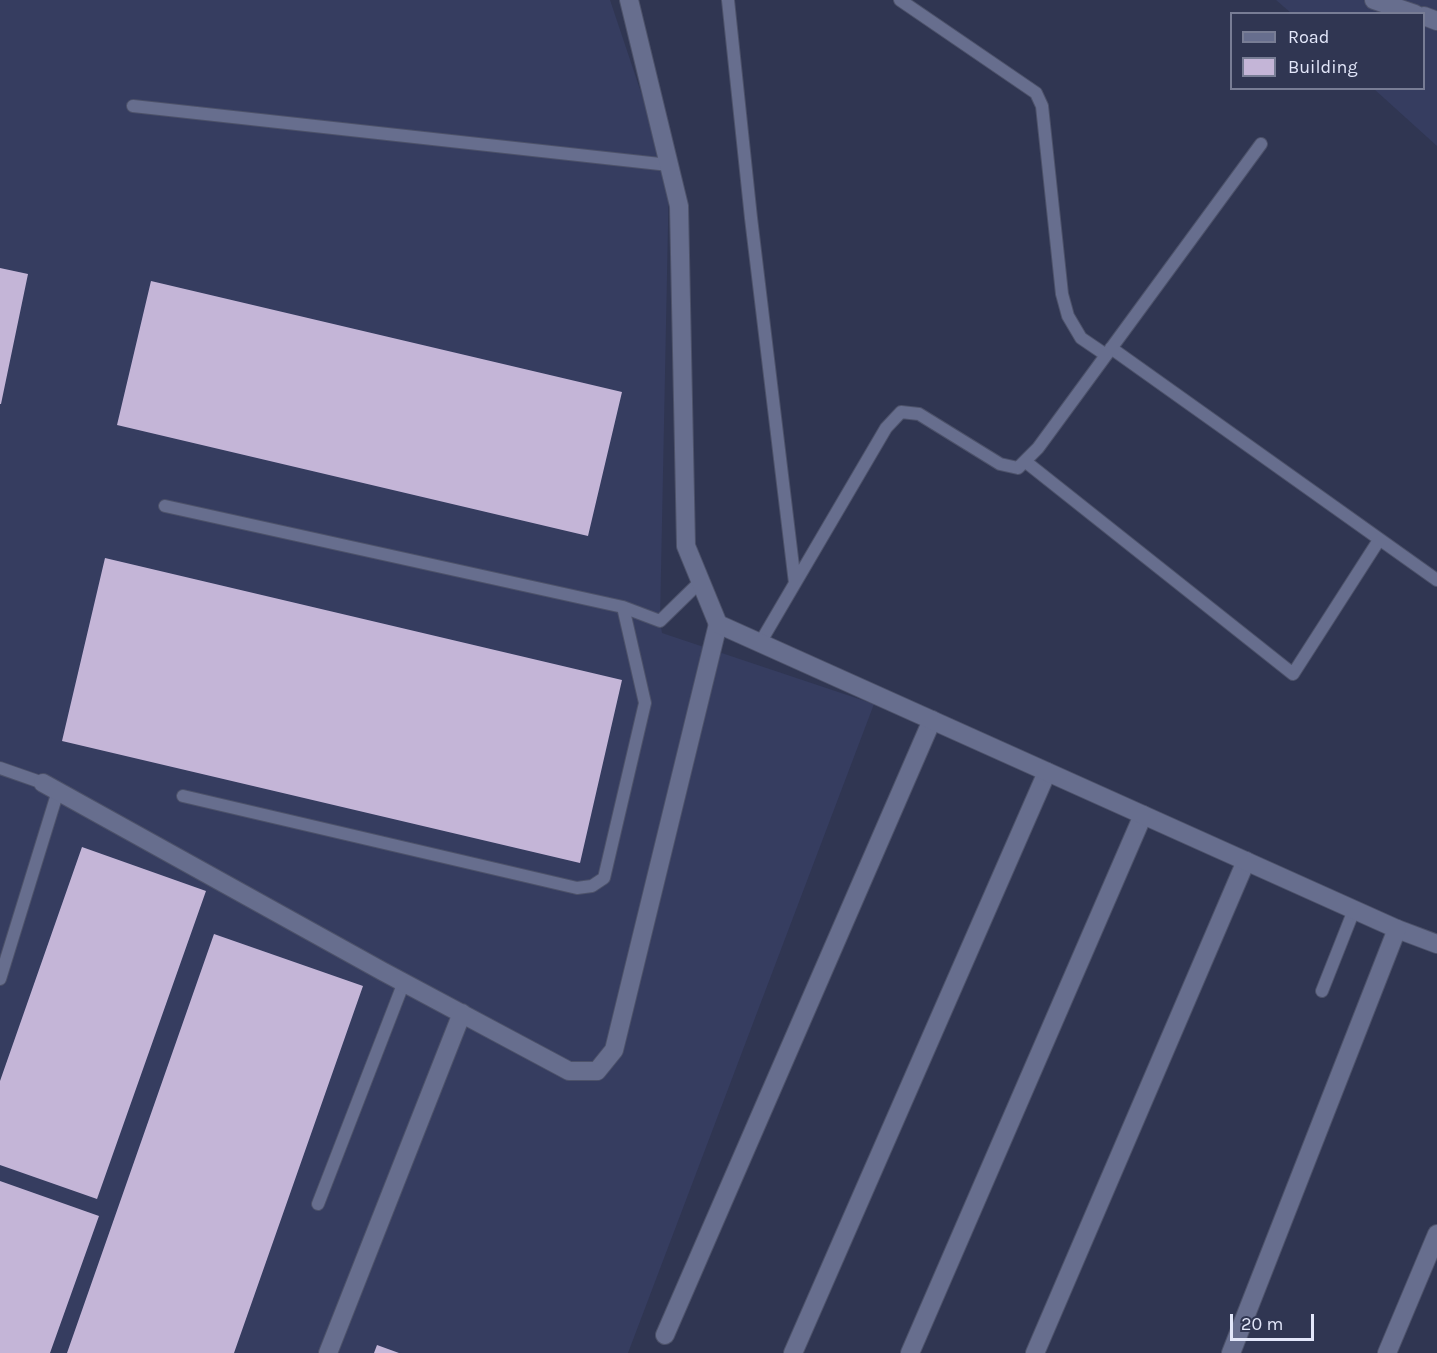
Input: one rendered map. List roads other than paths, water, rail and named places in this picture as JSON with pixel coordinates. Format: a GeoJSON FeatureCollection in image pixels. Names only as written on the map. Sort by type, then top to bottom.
{"type":"FeatureCollection","features":[{"type":"Feature","properties":{"kind":"street"},"geometry":{"type":"LineString","coordinates":[[51,787],[569,1071],[597,1071],[614,1050],[718,624],[686,546],[679,206],[629,0]]}},
{"type":"Feature","properties":{"kind":"street"},"geometry":{"type":"LineString","coordinates":[[1374,0],[1409,12]]}},
{"type":"Feature","properties":{"kind":"street"},"geometry":{"type":"LineString","coordinates":[[718,624],[1354,910],[1437,944]]}},
{"type":"Feature","properties":{"kind":"street"},"geometry":{"type":"LineString","coordinates":[[666,1335],[933,720]]}},
{"type":"Feature","properties":{"kind":"street"},"geometry":{"type":"LineString","coordinates":[[793,1353],[1047,772]]}},
{"type":"Feature","properties":{"kind":"street"},"geometry":{"type":"LineString","coordinates":[[910,1353],[1143,815]]}},
{"type":"Feature","properties":{"kind":"street"},"geometry":{"type":"LineString","coordinates":[[1035,1353],[1246,861]]}},
{"type":"Feature","properties":{"kind":"street"},"geometry":{"type":"LineString","coordinates":[[1231,1353],[1397,929]]}},
{"type":"Feature","properties":{"kind":"street"},"geometry":{"type":"LineString","coordinates":[[328,1353],[462,1013]]}},
{"type":"Feature","properties":{"kind":"street"},"geometry":{"type":"LineString","coordinates":[[1387,1353],[1437,1234]]}},
{"type":"Feature","properties":{"kind":"lane"},"geometry":{"type":"LineString","coordinates":[[728,0],[752,229],[795,583]]}},
{"type":"Feature","properties":{"kind":"lane"},"geometry":{"type":"LineString","coordinates":[[900,0],[1036,93],[1042,105],[1062,294],[1068,316],[1082,338],[1109,351],[1437,580]]}},
{"type":"Feature","properties":{"kind":"lane"},"geometry":{"type":"LineString","coordinates":[[133,106],[669,165]]}},
{"type":"Feature","properties":{"kind":"lane"},"geometry":{"type":"LineString","coordinates":[[760,643],[886,428],[901,412],[919,414],[1000,464],[1018,468],[1026,462],[1261,144]]}},
{"type":"Feature","properties":{"kind":"lane"},"geometry":{"type":"LineString","coordinates":[[1026,462],[1293,674],[1379,540]]}},
{"type":"Feature","properties":{"kind":"lane"},"geometry":{"type":"LineString","coordinates":[[165,506],[623,607],[660,621],[701,581]]}},
{"type":"Feature","properties":{"kind":"lane"},"geometry":{"type":"LineString","coordinates":[[183,796],[577,888],[592,886],[604,878],[645,703],[623,607]]}},
{"type":"Feature","properties":{"kind":"lane"},"geometry":{"type":"LineString","coordinates":[[0,768],[51,787],[0,979]]}},
{"type":"Feature","properties":{"kind":"lane"},"geometry":{"type":"LineString","coordinates":[[1322,991],[1354,910]]}},
{"type":"Feature","properties":{"kind":"lane"},"geometry":{"type":"LineString","coordinates":[[318,1204],[404,982]]}}]}
